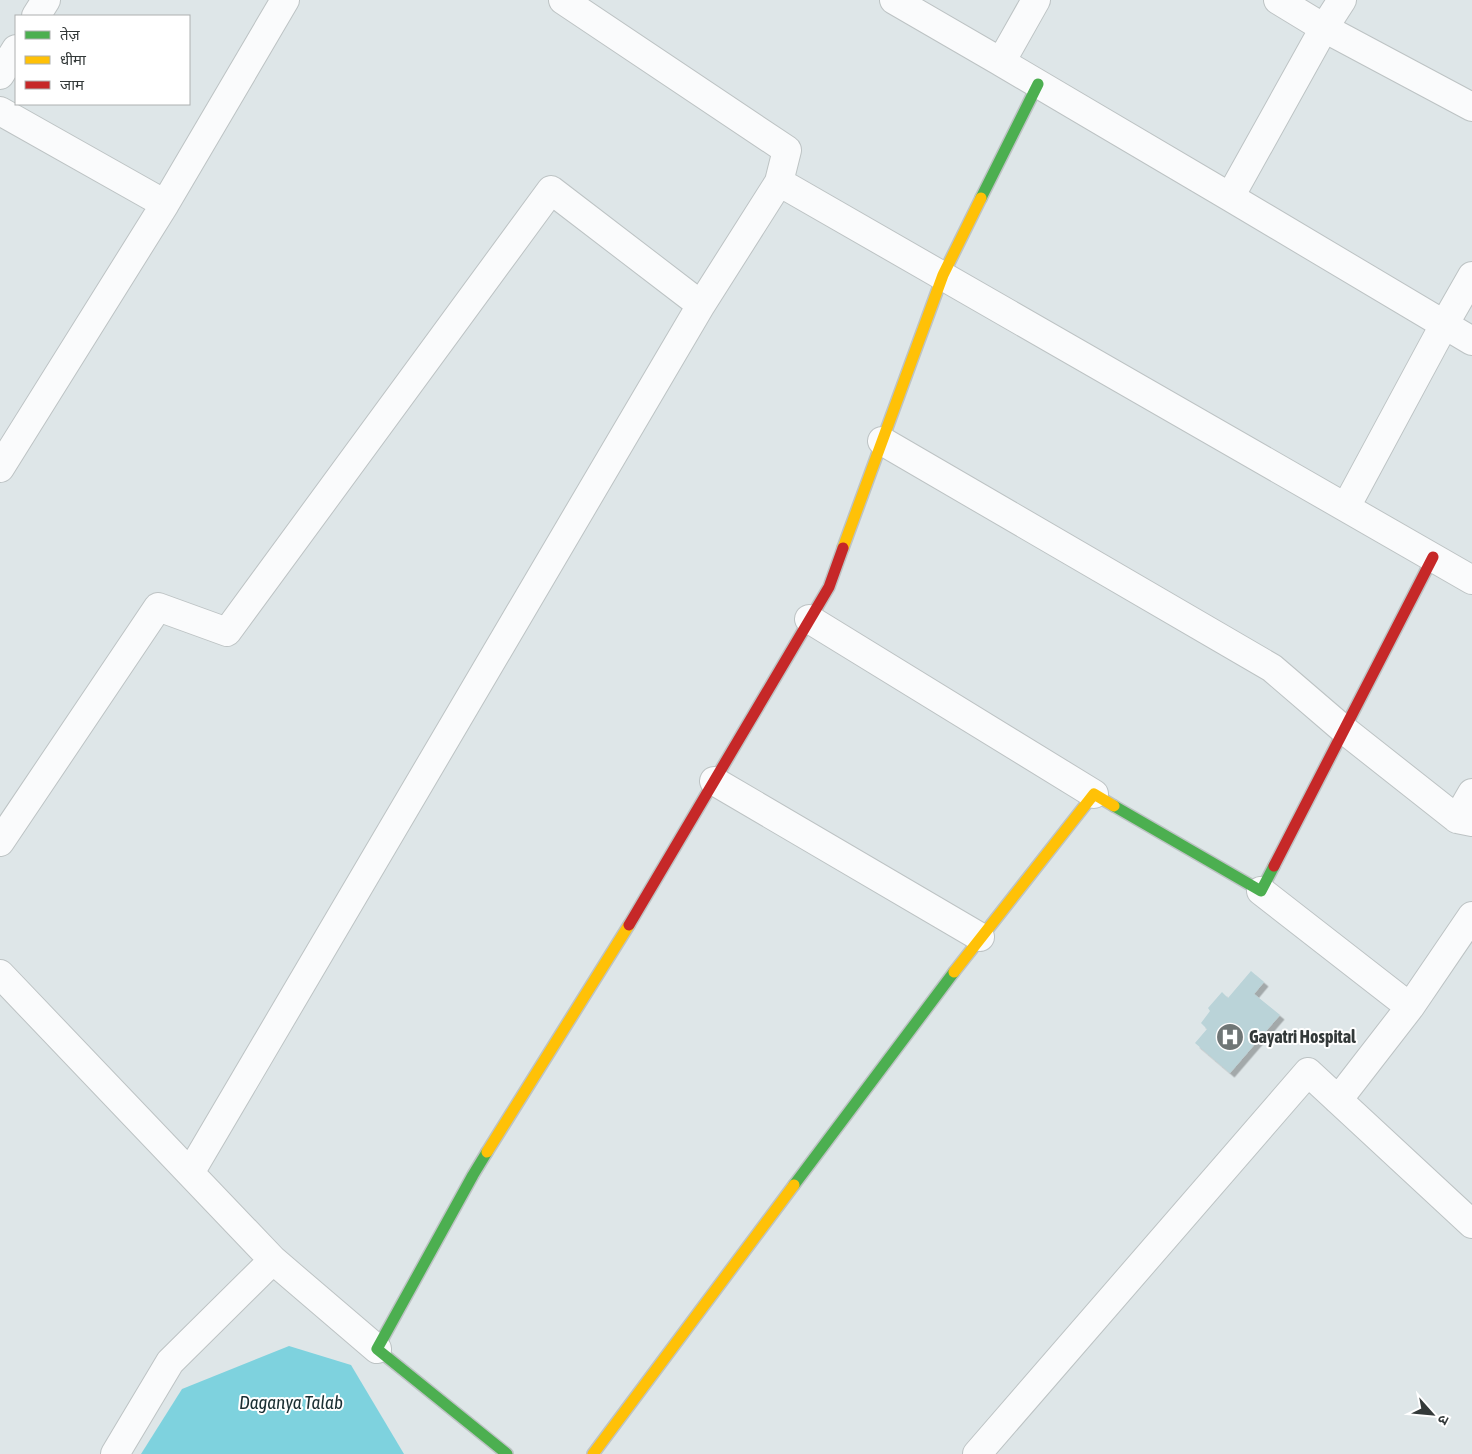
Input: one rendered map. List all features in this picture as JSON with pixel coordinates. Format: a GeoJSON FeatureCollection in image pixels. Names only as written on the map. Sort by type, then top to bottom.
{"type":"FeatureCollection","features":[{"type":"Feature","properties":{"kind":"street"},"geometry":{"type":"LineString","coordinates":[[0,468],[165,204],[284,0]]}},
{"type":"Feature","properties":{"kind":"street"},"geometry":{"type":"LineString","coordinates":[[190,1173],[701,305],[779,182],[787,150],[563,0]]}},
{"type":"Feature","properties":{"kind":"street"},"geometry":{"type":"LineString","coordinates":[[894,0],[1230,197],[1472,342]]}},
{"type":"Feature","properties":{"kind":"street"},"geometry":{"type":"LineString","coordinates":[[1001,62],[1036,0]]}},
{"type":"Feature","properties":{"kind":"street"},"geometry":{"type":"LineString","coordinates":[[1278,0],[1324,28],[1472,107]]}},
{"type":"Feature","properties":{"kind":"street"},"geometry":{"type":"LineString","coordinates":[[1230,197],[1324,28],[1342,0]]}},
{"type":"Feature","properties":{"kind":"street"},"geometry":{"type":"LineString","coordinates":[[0,75],[15,51]]}},
{"type":"Feature","properties":{"kind":"street"},"geometry":{"type":"LineString","coordinates":[[377,1349],[473,1175],[616,948],[829,587],[943,275],[1038,84]]}},
{"type":"Feature","properties":{"kind":"street"},"geometry":{"type":"LineString","coordinates":[[0,111],[165,204]]}},
{"type":"Feature","properties":{"kind":"street"},"geometry":{"type":"LineString","coordinates":[[779,182],[1472,580]]}},
{"type":"Feature","properties":{"kind":"street"},"geometry":{"type":"LineString","coordinates":[[0,842],[158,607],[227,632],[551,190],[701,305]]}},
{"type":"Feature","properties":{"kind":"street"},"geometry":{"type":"LineString","coordinates":[[1346,507],[1472,276]]}},
{"type":"Feature","properties":{"kind":"street"},"geometry":{"type":"LineString","coordinates":[[882,441],[1272,668],[1344,729],[1465,821],[1472,793]]}},
{"type":"Feature","properties":{"kind":"street"},"geometry":{"type":"LineString","coordinates":[[1261,891],[1433,557]]}},
{"type":"Feature","properties":{"kind":"street"},"geometry":{"type":"LineString","coordinates":[[809,619],[1094,794],[1261,891],[1410,1007]]}},
{"type":"Feature","properties":{"kind":"street"},"geometry":{"type":"LineString","coordinates":[[714,781],[980,937]]}},
{"type":"Feature","properties":{"kind":"street"},"geometry":{"type":"LineString","coordinates":[[594,1454],[980,937],[1094,794]]}},
{"type":"Feature","properties":{"kind":"street"},"geometry":{"type":"LineString","coordinates":[[1338,1100],[1410,1007],[1472,916]]}},
{"type":"Feature","properties":{"kind":"street"},"geometry":{"type":"LineString","coordinates":[[0,974],[273,1260],[377,1349],[507,1454]]}},
{"type":"Feature","properties":{"kind":"street"},"geometry":{"type":"LineString","coordinates":[[977,1454],[1308,1072],[1470,1216]]}},
{"type":"Feature","properties":{"kind":"street"},"geometry":{"type":"LineString","coordinates":[[115,1454],[170,1362],[273,1260]]}},
{"type":"Feature","properties":{"kind":"water","name":"Daganya Talab"},"geometry":{"type":"Polygon","coordinates":[[[289,1346],[351,1365],[404,1454],[141,1454],[182,1389],[289,1346]]]}},
{"type":"Feature","properties":{"kind":"building"},"geometry":{"type":"Polygon","coordinates":[[[1251,971],[1264,982],[1254,994],[1280,1015],[1230,1073],[1195,1043],[1207,1029],[1201,1023],[1210,1011],[1208,1008],[1222,992],[1228,998],[1251,971]]]}},
{"type":"Feature","properties":{"kind":"traffic: fast"},"geometry":{"type":"LineString","coordinates":[[981,198],[1038,84]]}},
{"type":"Feature","properties":{"kind":"traffic: fast"},"geometry":{"type":"LineString","coordinates":[[1114,806],[1261,891],[1274,866]]}},
{"type":"Feature","properties":{"kind":"traffic: fast"},"geometry":{"type":"LineString","coordinates":[[794,1185],[954,972]]}},
{"type":"Feature","properties":{"kind":"traffic: fast"},"geometry":{"type":"LineString","coordinates":[[487,1152],[377,1349],[507,1454]]}},
{"type":"Feature","properties":{"kind":"traffic: slow"},"geometry":{"type":"LineString","coordinates":[[843,548],[943,275],[981,198]]}},
{"type":"Feature","properties":{"kind":"traffic: slow"},"geometry":{"type":"LineString","coordinates":[[954,972],[1094,794],[1114,806]]}},
{"type":"Feature","properties":{"kind":"traffic: slow"},"geometry":{"type":"LineString","coordinates":[[487,1152],[629,925]]}},
{"type":"Feature","properties":{"kind":"traffic: slow"},"geometry":{"type":"LineString","coordinates":[[593,1454],[794,1185]]}},
{"type":"Feature","properties":{"kind":"traffic: jam"},"geometry":{"type":"LineString","coordinates":[[629,925],[829,587],[843,548]]}},
{"type":"Feature","properties":{"kind":"traffic: jam"},"geometry":{"type":"LineString","coordinates":[[1274,866],[1433,557]]}},
{"type":"Feature","properties":{"kind":"place","name":"Gayatri Hospital"},"geometry":{"type":"Point","coordinates":[1230,1037]}}]}
